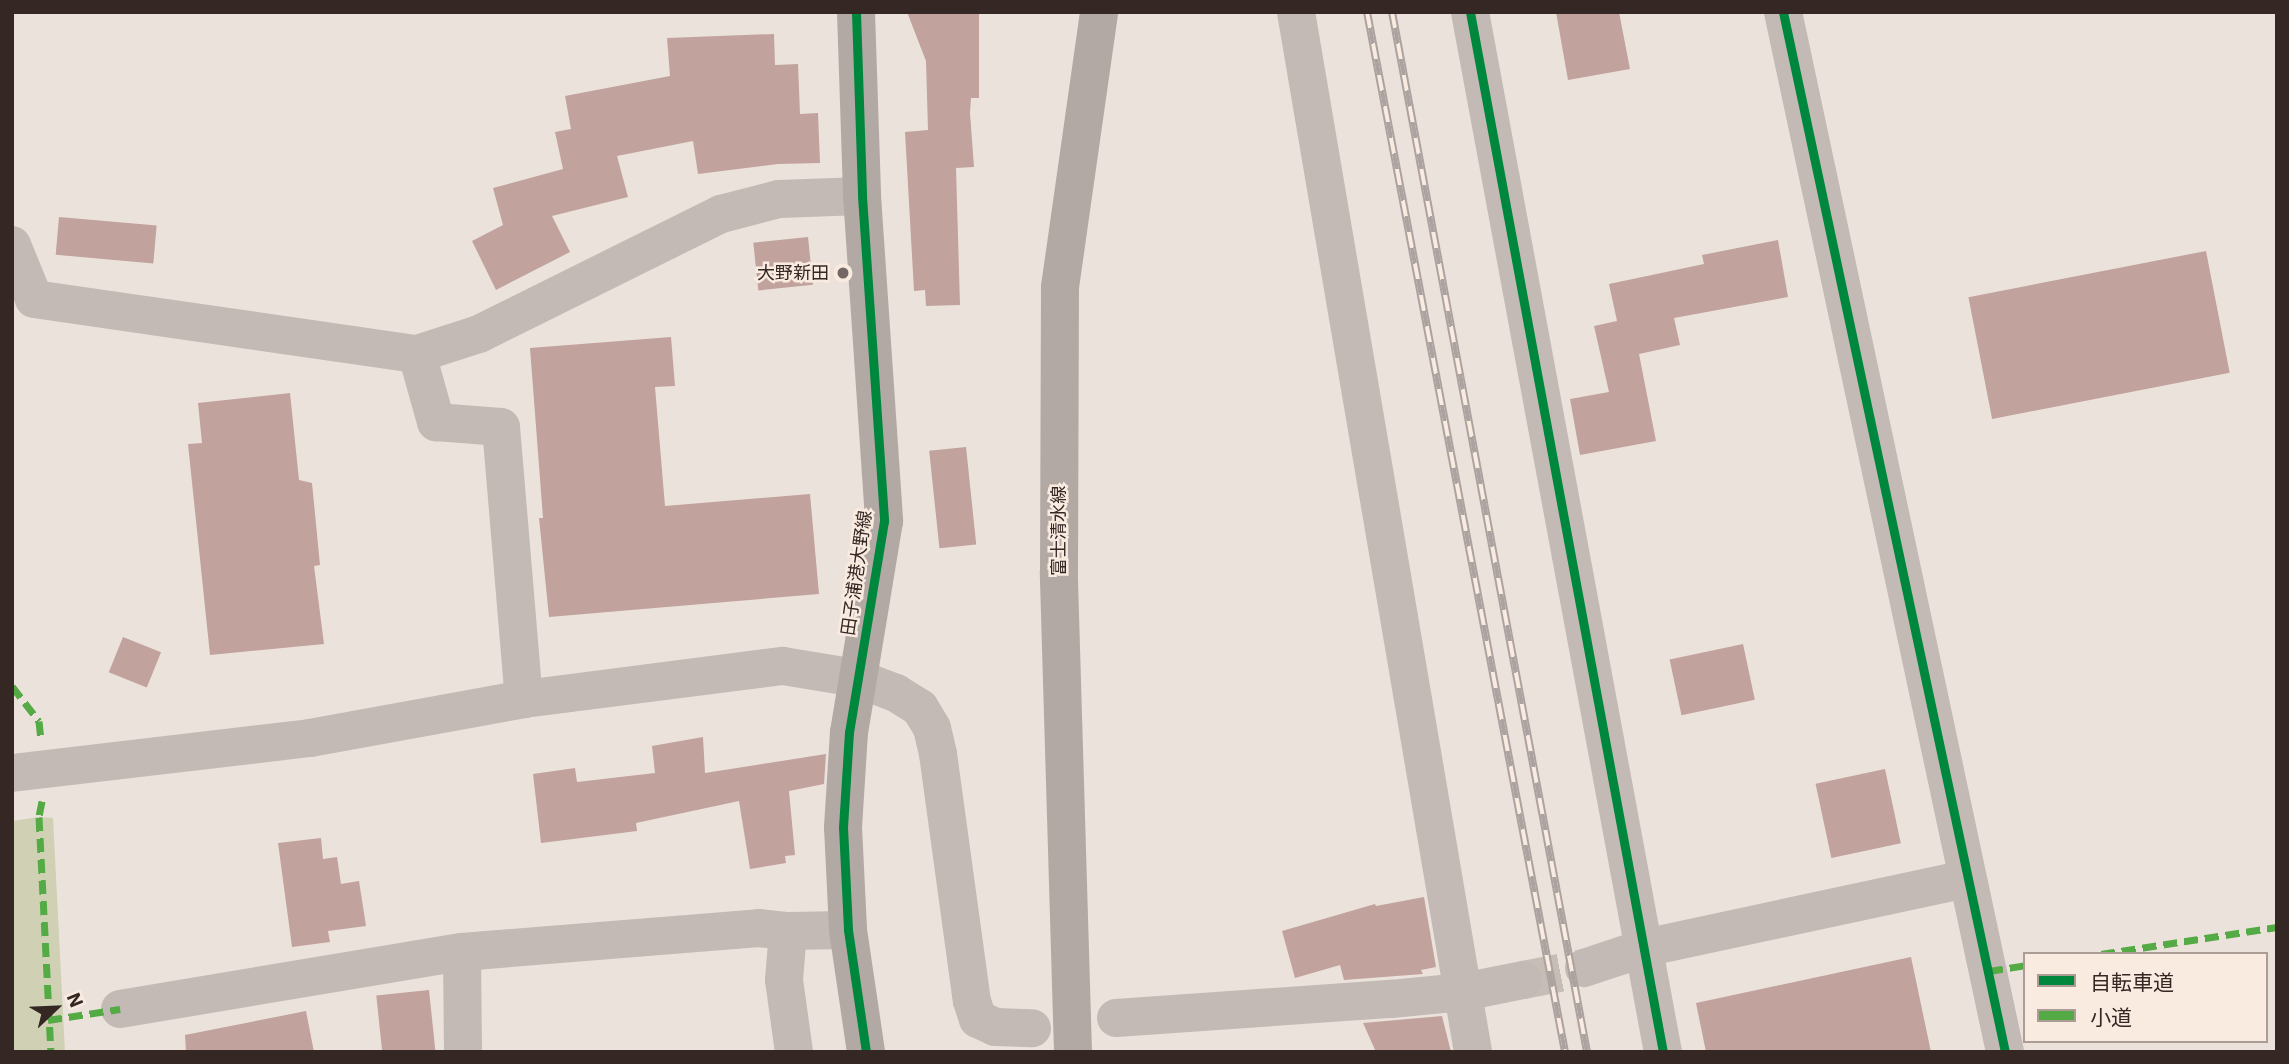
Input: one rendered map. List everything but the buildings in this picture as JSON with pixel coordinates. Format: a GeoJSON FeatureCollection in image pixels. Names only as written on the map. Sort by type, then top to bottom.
{"type":"FeatureCollection","features":[{"type":"Feature","properties":{"kind":"main road","name":"田子浦港大野線"},"geometry":{"type":"LineString","coordinates":[[856,12],[862,197],[884,521],[856,678],[849,732],[843,827],[848,930],[866,1052]]}},
{"type":"Feature","properties":{"kind":"main road","name":"富士清水線"},"geometry":{"type":"LineString","coordinates":[[1073,1052],[1059,572],[1060,287],[1099,12]]}},
{"type":"Feature","properties":{"kind":"street"},"geometry":{"type":"LineString","coordinates":[[1296,12],[1473,1052]]}},
{"type":"Feature","properties":{"kind":"street"},"geometry":{"type":"LineString","coordinates":[[1470,12],[1664,1052]]}},
{"type":"Feature","properties":{"kind":"street"},"geometry":{"type":"LineString","coordinates":[[1783,12],[2005,1052]]}},
{"type":"Feature","properties":{"kind":"street"},"geometry":{"type":"LineString","coordinates":[[12,245],[34,299],[417,354],[479,334],[721,214],[779,199],[862,197]]}},
{"type":"Feature","properties":{"kind":"street"},"geometry":{"type":"LineString","coordinates":[[417,354],[436,422],[501,427],[524,699]]}},
{"type":"Feature","properties":{"kind":"street"},"geometry":{"type":"LineString","coordinates":[[12,773],[310,738],[524,699],[783,666],[856,678],[897,692],[920,708],[932,728],[978,1019],[995,1027],[1032,1028]]}},
{"type":"Feature","properties":{"kind":"street"},"geometry":{"type":"LineString","coordinates":[[1584,968],[1644,948],[1967,879]]}},
{"type":"Feature","properties":{"kind":"street"},"geometry":{"type":"LineString","coordinates":[[120,1009],[462,952],[759,928],[788,931],[848,930]]}},
{"type":"Feature","properties":{"kind":"street"},"geometry":{"type":"LineString","coordinates":[[788,931],[784,980],[794,1052]]}},
{"type":"Feature","properties":{"kind":"street"},"geometry":{"type":"LineString","coordinates":[[462,952],[463,1052]]}},
{"type":"Feature","properties":{"kind":"street"},"geometry":{"type":"LineString","coordinates":[[1116,1018],[1463,992],[1523,980]]}},
{"type":"Feature","properties":{"kind":"green space"},"geometry":{"type":"Polygon","coordinates":[[[53,818],[65,1052],[12,1052],[12,821],[53,818]]]}},
{"type":"Feature","properties":{"kind":"tunnel"},"geometry":{"type":"LineString","coordinates":[[1523,980],[1584,968]]}},
{"type":"Feature","properties":{"kind":"railway"},"geometry":{"type":"LineString","coordinates":[[1367,12],[1565,1052]]}},
{"type":"Feature","properties":{"kind":"railway"},"geometry":{"type":"LineString","coordinates":[[1392,12],[1587,1052]]}},
{"type":"Feature","properties":{"kind":"marked path"},"geometry":{"type":"LineString","coordinates":[[12,686],[39,721],[41,739]]}},
{"type":"Feature","properties":{"kind":"marked path"},"geometry":{"type":"LineString","coordinates":[[42,801],[39,817],[51,1052]]}},
{"type":"Feature","properties":{"kind":"marked path"},"geometry":{"type":"LineString","coordinates":[[2114,952],[2277,927]]}},
{"type":"Feature","properties":{"kind":"marked path"},"geometry":{"type":"LineString","coordinates":[[1989,971],[2023,965]]}},
{"type":"Feature","properties":{"kind":"marked path"},"geometry":{"type":"LineString","coordinates":[[48,1020],[120,1009]]}},
{"type":"Feature","properties":{"kind":"cycle path"},"geometry":{"type":"LineString","coordinates":[[856,12],[862,196],[884,521],[849,732],[843,827],[848,930],[866,1052]]}},
{"type":"Feature","properties":{"kind":"cycle path"},"geometry":{"type":"LineString","coordinates":[[1470,12],[1663,1052]]}},
{"type":"Feature","properties":{"kind":"cycle path"},"geometry":{"type":"LineString","coordinates":[[1783,12],[2005,1052]]}},
{"type":"Feature","properties":{"kind":"place","name":"大野新田"},"geometry":{"type":"Point","coordinates":[843,273]}}]}
